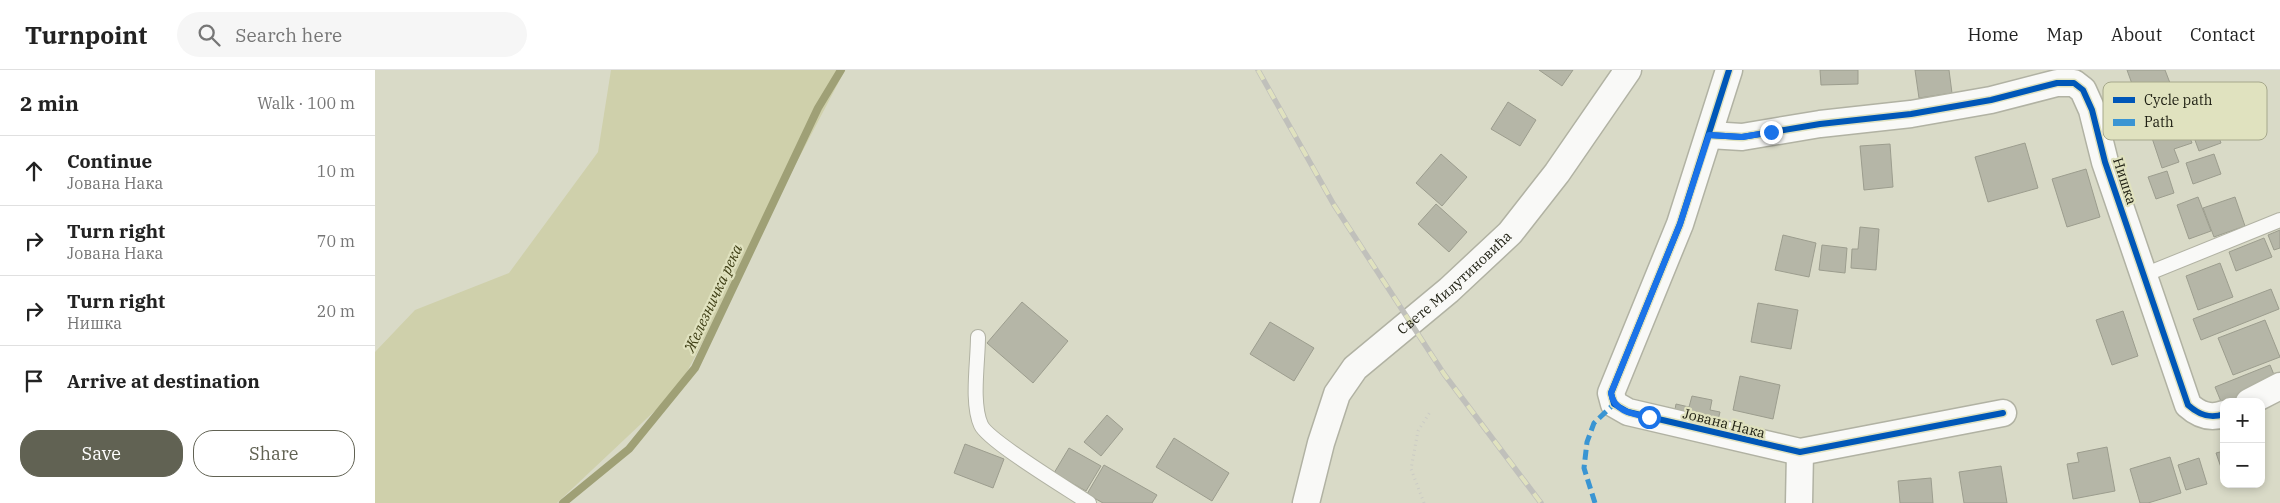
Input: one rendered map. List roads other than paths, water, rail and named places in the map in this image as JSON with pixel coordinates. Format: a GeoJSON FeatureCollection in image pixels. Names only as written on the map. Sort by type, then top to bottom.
{"type":"FeatureCollection","features":[{"type":"Feature","properties":{"kind":"street","name":"Свете Милутиновића"},"geometry":{"type":"LineString","coordinates":[[1306,503],[1321,444],[1337,394],[1355,368],[1449,290],[1510,234],[1557,173],[1628,70]]}},
{"type":"Feature","properties":{"kind":"street","name":"Јована Нака"},"geometry":{"type":"LineString","coordinates":[[1729,70],[1680,224],[1611,393],[1614,404],[1628,412],[1800,452],[2003,413]]}},
{"type":"Feature","properties":{"kind":"street","name":"Нишка"},"geometry":{"type":"LineString","coordinates":[[1709,135],[1742,137],[1820,124],[1911,114],[1991,100],[2057,83],[2076,76],[2092,110],[2105,162],[2188,405],[2197,413],[2216,417],[2220,416]]}},
{"type":"Feature","properties":{"kind":"street"},"geometry":{"type":"LineString","coordinates":[[2257,398],[2280,386]]}},
{"type":"Feature","properties":{"kind":"street"},"geometry":{"type":"LineString","coordinates":[[1799,503],[1800,452]]}},
{"type":"Feature","properties":{"kind":"lane"},"geometry":{"type":"LineString","coordinates":[[2144,275],[2280,220]]}},
{"type":"Feature","properties":{"kind":"lane"},"geometry":{"type":"LineString","coordinates":[[978,338],[977,406],[982,426],[997,442],[1089,503]]}},
{"type":"Feature","properties":{"kind":"waterway","name":"Железничка река"},"geometry":{"type":"LineString","coordinates":[[563,503],[629,449],[695,368],[818,108],[841,70]]}},
{"type":"Feature","properties":{"kind":"railway"},"geometry":{"type":"LineString","coordinates":[[1258,70],[1334,205],[1444,374],[1541,503]]}}]}
